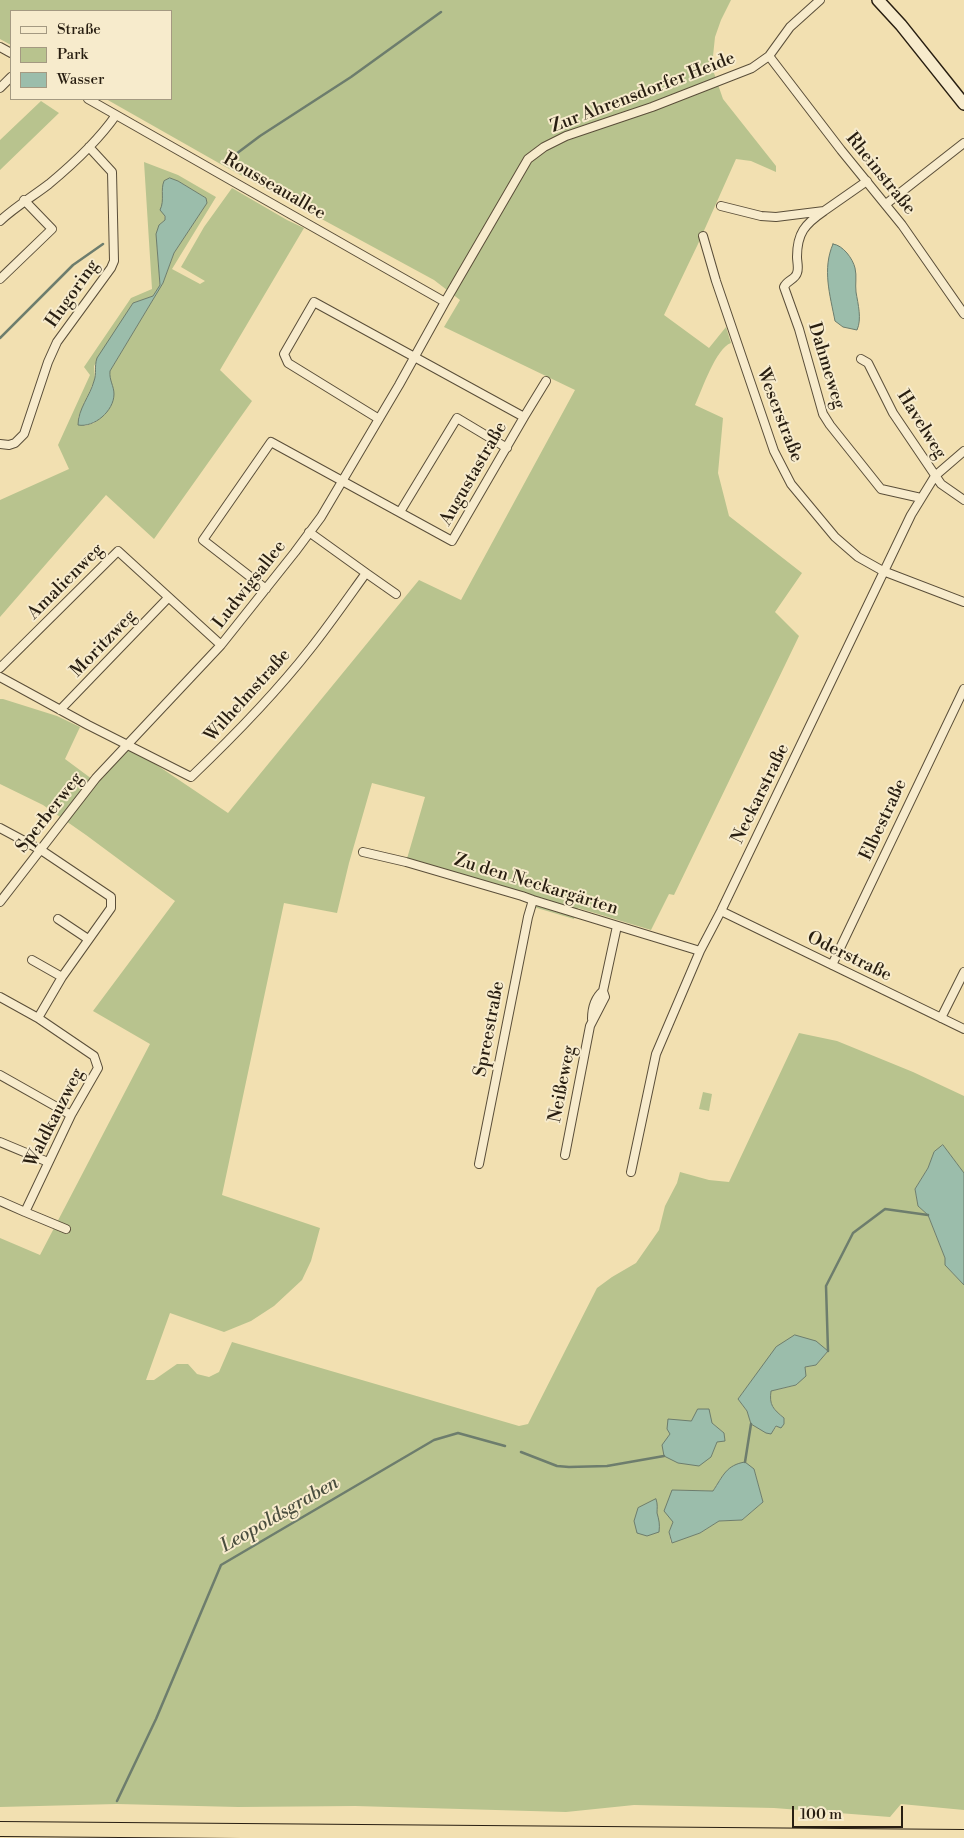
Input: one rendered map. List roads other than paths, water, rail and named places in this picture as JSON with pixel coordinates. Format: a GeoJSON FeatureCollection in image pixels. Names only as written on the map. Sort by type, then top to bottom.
{"type":"FeatureCollection","features":[{"type":"Feature","properties":{"kind":"highway"},"geometry":{"type":"LineString","coordinates":[[0,1829],[964,1837]]}},
{"type":"Feature","properties":{"kind":"main road"},"geometry":{"type":"LineString","coordinates":[[878,0],[901,25],[964,104]]}},
{"type":"Feature","properties":{"kind":"street","name":"Zur Ahrensdorfer Heide"},"geometry":{"type":"LineString","coordinates":[[445,302],[528,159],[544,147],[566,136],[735,76],[752,68],[768,56],[790,27],[820,0]]}},
{"type":"Feature","properties":{"kind":"street","name":"Rheinstraße"},"geometry":{"type":"LineString","coordinates":[[768,56],[886,204],[964,314]]}},
{"type":"Feature","properties":{"kind":"street"},"geometry":{"type":"LineString","coordinates":[[0,88],[10,78]]}},
{"type":"Feature","properties":{"kind":"street","name":"Rousseauallee"},"geometry":{"type":"LineString","coordinates":[[90,100],[445,302]]}},
{"type":"Feature","properties":{"kind":"street"},"geometry":{"type":"LineString","coordinates":[[0,221],[24,200],[48,184],[89,148],[116,115]]}},
{"type":"Feature","properties":{"kind":"street"},"geometry":{"type":"LineString","coordinates":[[886,204],[964,143]]}},
{"type":"Feature","properties":{"kind":"street","name":"Hugoring"},"geometry":{"type":"LineString","coordinates":[[0,444],[9,445],[15,443],[24,434],[48,362],[57,342],[111,268],[114,261],[112,172],[89,148]]}},
{"type":"Feature","properties":{"kind":"street"},"geometry":{"type":"LineString","coordinates":[[721,206],[761,216],[776,217],[824,211],[867,181]]}},
{"type":"Feature","properties":{"kind":"street"},"geometry":{"type":"LineString","coordinates":[[0,279],[52,229],[24,200]]}},
{"type":"Feature","properties":{"kind":"street","name":"Dahmeweg"},"geometry":{"type":"LineString","coordinates":[[824,211],[812,219],[803,229],[799,237],[798,269],[795,276],[784,287],[799,329],[823,414],[881,489],[914,498],[921,498]]}},
{"type":"Feature","properties":{"kind":"street","name":"Weserstraße"},"geometry":{"type":"LineString","coordinates":[[703,236],[774,451],[791,484],[835,537],[858,557],[883,571],[964,602]]}},
{"type":"Feature","properties":{"kind":"street","name":"Augustastraße"},"geometry":{"type":"LineString","coordinates":[[379,419],[288,363],[284,354],[314,302],[524,417]]}},
{"type":"Feature","properties":{"kind":"street","name":"Ludwigsallee"},"geometry":{"type":"LineString","coordinates":[[127,744],[221,645],[321,516],[415,358],[445,302]]}},
{"type":"Feature","properties":{"kind":"street","name":"Havelweg"},"geometry":{"type":"LineString","coordinates":[[861,359],[868,363],[893,413],[935,476],[941,484],[964,500]]}},
{"type":"Feature","properties":{"kind":"street","name":"Augustastraße"},"geometry":{"type":"LineString","coordinates":[[266,589],[203,540],[271,442],[452,541],[546,381]]}},
{"type":"Feature","properties":{"kind":"street"},"geometry":{"type":"LineString","coordinates":[[400,512],[456,418],[507,448]]}},
{"type":"Feature","properties":{"kind":"street","name":"Neckarstraße"},"geometry":{"type":"LineString","coordinates":[[631,1172],[656,1054],[700,951],[721,912],[911,514],[935,476],[964,451]]}},
{"type":"Feature","properties":{"kind":"street"},"geometry":{"type":"LineString","coordinates":[[309,532],[396,594]]}},
{"type":"Feature","properties":{"kind":"street","name":"Amalienweg"},"geometry":{"type":"LineString","coordinates":[[0,668],[118,551],[221,645]]}},
{"type":"Feature","properties":{"kind":"street","name":"Wilhelmstraße"},"geometry":{"type":"LineString","coordinates":[[127,744],[191,777],[239,731],[274,692],[311,648],[366,574]]}},
{"type":"Feature","properties":{"kind":"street","name":"Moritzweg"},"geometry":{"type":"LineString","coordinates":[[60,710],[168,598]]}},
{"type":"Feature","properties":{"kind":"street"},"geometry":{"type":"LineString","coordinates":[[0,677],[127,744]]}},
{"type":"Feature","properties":{"kind":"street","name":"Elbestraße"},"geometry":{"type":"LineString","coordinates":[[832,965],[964,689]]}},
{"type":"Feature","properties":{"kind":"street","name":"Sperberweg"},"geometry":{"type":"LineString","coordinates":[[0,902],[96,778],[127,744]]}},
{"type":"Feature","properties":{"kind":"street"},"geometry":{"type":"LineString","coordinates":[[0,828],[42,850],[111,897],[111,908],[62,977],[38,1018]]}},
{"type":"Feature","properties":{"kind":"street","name":"Zu den Neckargärten"},"geometry":{"type":"LineString","coordinates":[[362,852],[406,862],[700,951]]}},
{"type":"Feature","properties":{"kind":"street","name":"Spreestraße"},"geometry":{"type":"LineString","coordinates":[[479,1164],[533,900]]}},
{"type":"Feature","properties":{"kind":"street","name":"Oderstraße"},"geometry":{"type":"LineString","coordinates":[[721,912],[964,1029]]}},
{"type":"Feature","properties":{"kind":"street"},"geometry":{"type":"LineString","coordinates":[[58,919],[88,939]]}},
{"type":"Feature","properties":{"kind":"street","name":"Neißeweg"},"geometry":{"type":"LineString","coordinates":[[565,1155],[592,1019],[598,1013],[605,997],[603,990],[617,926]]}},
{"type":"Feature","properties":{"kind":"street"},"geometry":{"type":"LineString","coordinates":[[32,960],[62,977]]}},
{"type":"Feature","properties":{"kind":"street"},"geometry":{"type":"LineString","coordinates":[[941,1018],[964,972]]}},
{"type":"Feature","properties":{"kind":"street","name":"Waldkauzweg"},"geometry":{"type":"LineString","coordinates":[[0,997],[38,1018],[94,1056],[98,1068],[71,1115],[25,1212]]}},
{"type":"Feature","properties":{"kind":"street"},"geometry":{"type":"LineString","coordinates":[[0,1075],[71,1115]]}},
{"type":"Feature","properties":{"kind":"street"},"geometry":{"type":"LineString","coordinates":[[0,1142],[48,1162]]}},
{"type":"Feature","properties":{"kind":"street"},"geometry":{"type":"LineString","coordinates":[[0,1201],[66,1229]]}},
{"type":"Feature","properties":{"kind":"water"},"geometry":{"type":"Polygon","coordinates":[[[170,178],[206,198],[207,203],[174,253],[163,283],[110,371],[114,394],[111,406],[96,421],[90,424],[78,425],[80,413],[95,378],[97,358],[133,303],[153,296],[160,285],[156,234],[159,225],[165,220],[165,216],[160,210],[163,184],[164,181],[170,178]]]}},
{"type":"Feature","properties":{"kind":"water"},"geometry":{"type":"Polygon","coordinates":[[[833,244],[847,253],[855,268],[856,292],[859,306],[857,330],[843,327],[835,321],[827,272],[833,244]]]}},
{"type":"Feature","properties":{"kind":"water"},"geometry":{"type":"Polygon","coordinates":[[[943,1145],[964,1173],[964,1285],[945,1265],[945,1258],[928,1215],[918,1206],[915,1189],[928,1168],[934,1152],[943,1145]]]}},
{"type":"Feature","properties":{"kind":"water"},"geometry":{"type":"Polygon","coordinates":[[[795,1335],[816,1341],[828,1351],[816,1365],[805,1367],[806,1376],[796,1385],[771,1391],[771,1403],[784,1418],[784,1424],[781,1428],[776,1426],[771,1434],[766,1433],[751,1424],[747,1411],[738,1399],[776,1347],[795,1335]]]}},
{"type":"Feature","properties":{"kind":"water"},"geometry":{"type":"Polygon","coordinates":[[[698,1409],[709,1409],[712,1423],[724,1433],[725,1441],[717,1442],[711,1457],[699,1466],[678,1463],[664,1456],[662,1445],[670,1434],[667,1429],[668,1419],[691,1421],[698,1409]]]}},
{"type":"Feature","properties":{"kind":"water"},"geometry":{"type":"Polygon","coordinates":[[[745,1462],[754,1469],[763,1502],[742,1520],[719,1521],[700,1533],[672,1543],[669,1532],[673,1522],[664,1511],[672,1490],[713,1491],[729,1469],[745,1462]]]}},
{"type":"Feature","properties":{"kind":"water"},"geometry":{"type":"Polygon","coordinates":[[[656,1499],[659,1532],[647,1536],[637,1533],[634,1521],[638,1508],[656,1499]]]}},
{"type":"Feature","properties":{"kind":"waterway"},"geometry":{"type":"LineString","coordinates":[[236,154],[260,136],[351,77],[441,12]]}},
{"type":"Feature","properties":{"kind":"waterway"},"geometry":{"type":"LineString","coordinates":[[0,338],[73,265],[103,244]]}},
{"type":"Feature","properties":{"kind":"waterway"},"geometry":{"type":"LineString","coordinates":[[828,1351],[826,1286],[853,1233],[885,1209],[928,1215]]}},
{"type":"Feature","properties":{"kind":"waterway"},"geometry":{"type":"LineString","coordinates":[[745,1462],[751,1424]]}},
{"type":"Feature","properties":{"kind":"waterway","name":"Leopoldsgraben"},"geometry":{"type":"LineString","coordinates":[[117,1801],[156,1719],[221,1565],[434,1440],[458,1433],[505,1446]]}},
{"type":"Feature","properties":{"kind":"waterway","name":"Leopoldsgraben"},"geometry":{"type":"LineString","coordinates":[[521,1452],[557,1466],[569,1467],[607,1466],[664,1456]]}}]}
